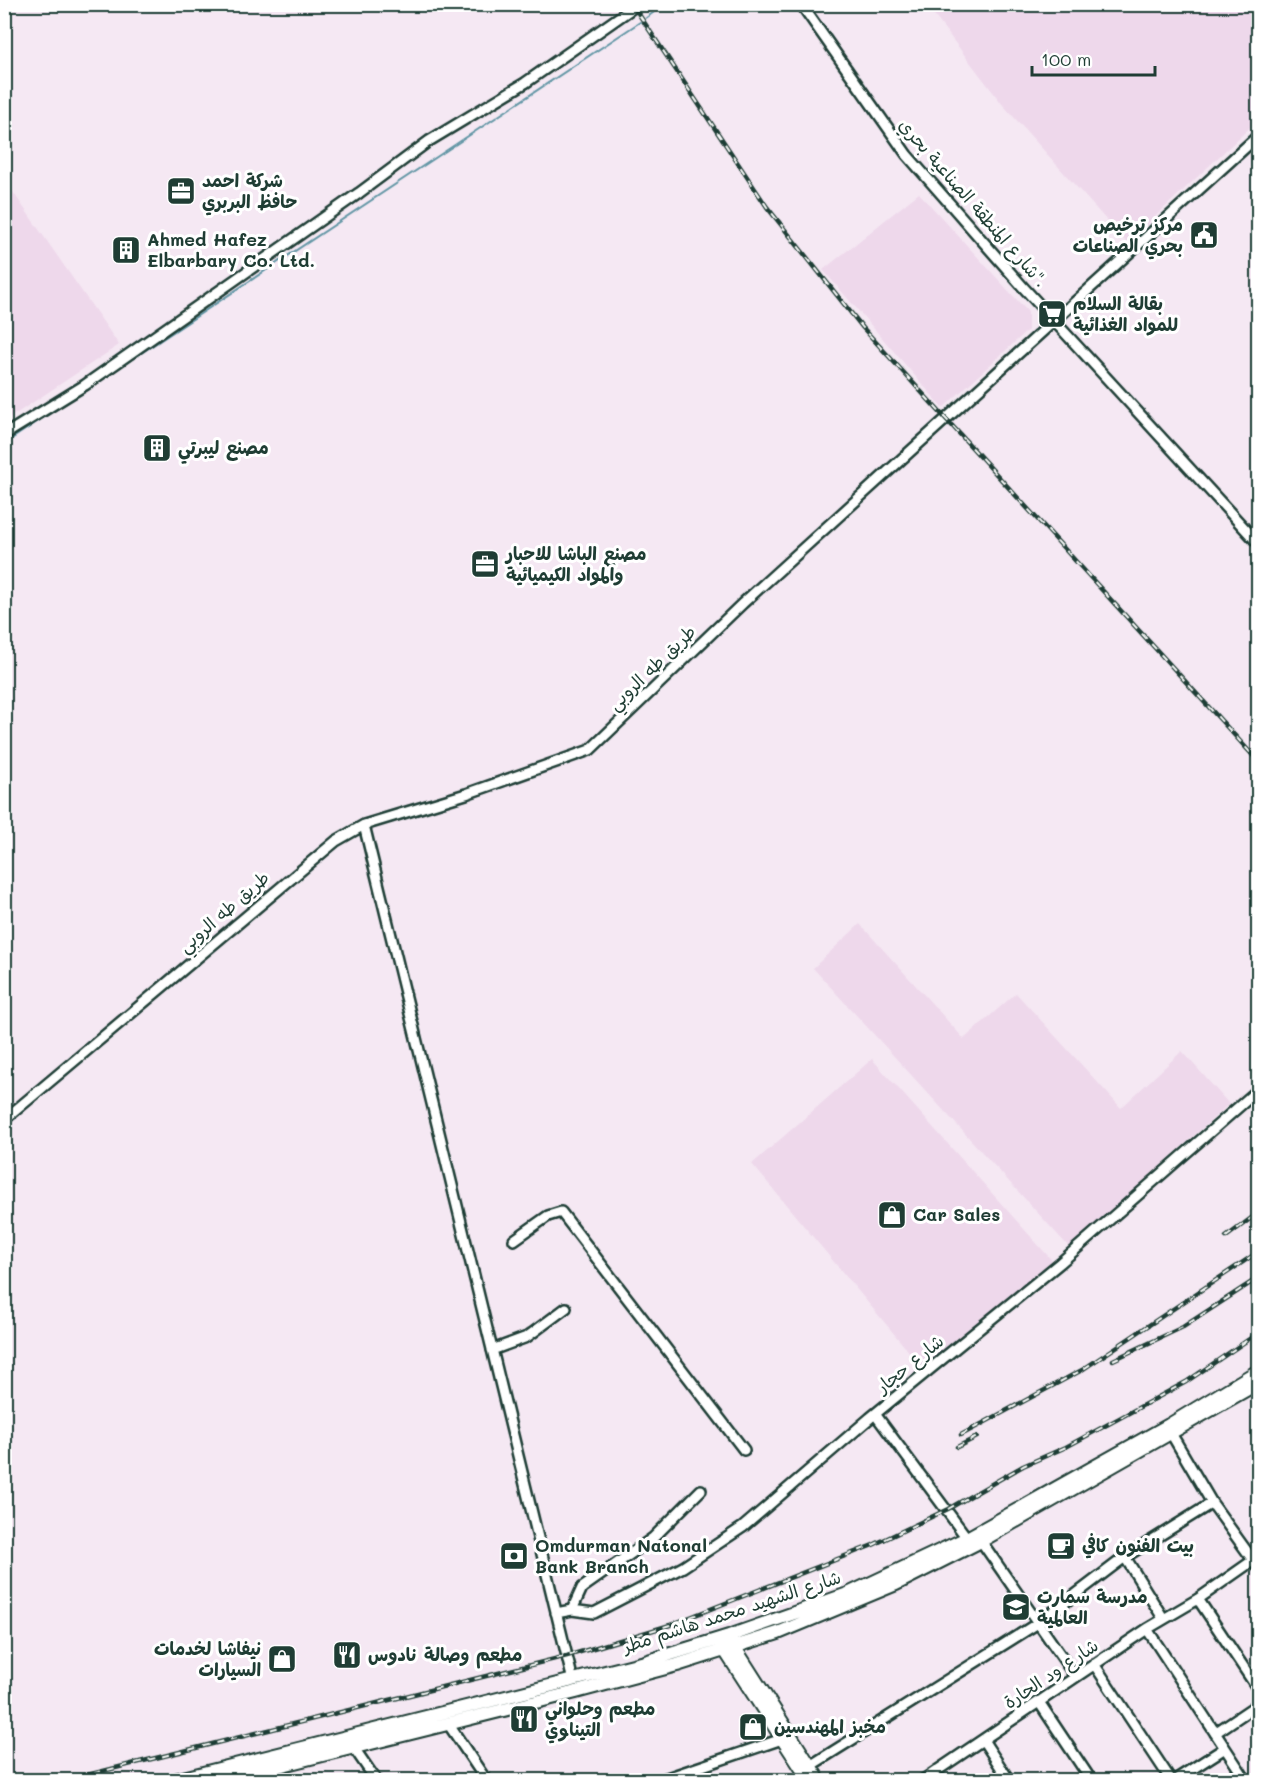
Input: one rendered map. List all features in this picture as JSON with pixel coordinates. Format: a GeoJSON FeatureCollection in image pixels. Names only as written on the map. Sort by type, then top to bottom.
{"type":"FeatureCollection","features":[{"type":"Feature","properties":{"kind":"main road","name":"شارع الشهيد محمد هاشم مطر"},"geometry":{"type":"LineString","coordinates":[[222,1780],[273,1774],[354,1748],[677,1665],[726,1642],[848,1594],[967,1538],[1169,1425],[1258,1371]]}},
{"type":"Feature","properties":{"kind":"main road","name":"شارع الشهيد محمد هاشم مطر"},"geometry":{"type":"LineString","coordinates":[[175,1780],[726,1642],[778,1633],[851,1604],[981,1541],[1172,1435],[1258,1383]]}},
{"type":"Feature","properties":{"kind":"main road"},"geometry":{"type":"LineString","coordinates":[[726,1642],[782,1739],[809,1780]]}},
{"type":"Feature","properties":{"kind":"main road"},"geometry":{"type":"LineString","coordinates":[[726,1642],[819,1780]]}},
{"type":"Feature","properties":{"kind":"street","name":"شارع المنطقة الصناعية بحري\"."},"geometry":{"type":"LineString","coordinates":[[801,4],[907,155],[1258,543]]}},
{"type":"Feature","properties":{"kind":"street"},"geometry":{"type":"LineString","coordinates":[[4,435],[85,384],[350,200],[429,141],[525,84],[632,6]]}},
{"type":"Feature","properties":{"kind":"street","name":"طريق طه الروبي"},"geometry":{"type":"LineString","coordinates":[[4,1120],[336,841],[364,825],[466,794],[590,750],[743,603],[1258,136]]}},
{"type":"Feature","properties":{"kind":"street"},"geometry":{"type":"LineString","coordinates":[[364,825],[573,1681]]}},
{"type":"Feature","properties":{"kind":"street","name":"شارع حجار"},"geometry":{"type":"LineString","coordinates":[[556,1613],[572,1610],[594,1613],[683,1567],[743,1527],[875,1414],[1069,1256],[1258,1090]]}},
{"type":"Feature","properties":{"kind":"street"},"geometry":{"type":"LineString","coordinates":[[514,1240],[548,1216],[561,1212],[744,1450]]}},
{"type":"Feature","properties":{"kind":"street"},"geometry":{"type":"LineString","coordinates":[[492,1350],[526,1337],[566,1308]]}},
{"type":"Feature","properties":{"kind":"street"},"geometry":{"type":"LineString","coordinates":[[875,1414],[967,1538]]}},
{"type":"Feature","properties":{"kind":"street"},"geometry":{"type":"LineString","coordinates":[[1172,1435],[1212,1503],[1257,1561]]}},
{"type":"Feature","properties":{"kind":"street"},"geometry":{"type":"LineString","coordinates":[[572,1610],[582,1588],[653,1538],[701,1490]]}},
{"type":"Feature","properties":{"kind":"street"},"geometry":{"type":"LineString","coordinates":[[810,1766],[1038,1623],[1125,1557],[1212,1503]]}},
{"type":"Feature","properties":{"kind":"street"},"geometry":{"type":"LineString","coordinates":[[981,1541],[1076,1676]]}},
{"type":"Feature","properties":{"kind":"street"},"geometry":{"type":"LineString","coordinates":[[1125,1557],[1163,1618]]}},
{"type":"Feature","properties":{"kind":"street","name":"شارع ود الحارة"},"geometry":{"type":"LineString","coordinates":[[926,1780],[1163,1618],[1198,1599],[1257,1561]]}},
{"type":"Feature","properties":{"kind":"street"},"geometry":{"type":"LineString","coordinates":[[1198,1599],[1258,1689]]}},
{"type":"Feature","properties":{"kind":"street"},"geometry":{"type":"LineString","coordinates":[[1147,1629],[1246,1780]]}},
{"type":"Feature","properties":{"kind":"street"},"geometry":{"type":"LineString","coordinates":[[1094,1664],[1173,1780],[1225,1748]]}},
{"type":"Feature","properties":{"kind":"street"},"geometry":{"type":"LineString","coordinates":[[1039,1702],[1091,1780]]}},
{"type":"Feature","properties":{"kind":"street"},"geometry":{"type":"LineString","coordinates":[[1215,1733],[1258,1704]]}},
{"type":"Feature","properties":{"kind":"street"},"geometry":{"type":"LineString","coordinates":[[449,1725],[486,1780]]}},
{"type":"Feature","properties":{"kind":"street"},"geometry":{"type":"LineString","coordinates":[[661,1780],[782,1739]]}},
{"type":"Feature","properties":{"kind":"street"},"geometry":{"type":"LineString","coordinates":[[983,1740],[1009,1780]]}},
{"type":"Feature","properties":{"kind":"street"},"geometry":{"type":"LineString","coordinates":[[354,1748],[376,1780]]}},
{"type":"Feature","properties":{"kind":"street"},"geometry":{"type":"LineString","coordinates":[[686,1772],[692,1780]]}},
{"type":"Feature","properties":{"kind":"shaded area"},"geometry":{"type":"Polygon","coordinates":[[[926,5],[1258,5],[1258,120],[1127,243],[1003,105],[926,5]]]}},
{"type":"Feature","properties":{"kind":"shaded area"},"geometry":{"type":"Polygon","coordinates":[[[4,179],[119,345],[5,421],[4,421],[4,179]]]}},
{"type":"Feature","properties":{"kind":"shaded area"},"geometry":{"type":"Polygon","coordinates":[[[919,193],[1028,312],[1028,330],[943,408],[823,270],[919,193]]]}},
{"type":"Feature","properties":{"kind":"shaded area","name":"Car Sales"},"geometry":{"type":"Polygon","coordinates":[[[860,924],[964,1039],[1016,993],[1121,1108],[1182,1051],[1229,1104],[1070,1248],[813,968],[860,924]]]}},
{"type":"Feature","properties":{"kind":"shaded area","name":"Car Sales"},"geometry":{"type":"Polygon","coordinates":[[[872,1059],[1057,1266],[931,1378],[752,1164],[872,1059]]]}},
{"type":"Feature","properties":{"kind":"waterway"},"geometry":{"type":"LineString","coordinates":[[646,18],[665,4]]}},
{"type":"Feature","properties":{"kind":"waterway"},"geometry":{"type":"LineString","coordinates":[[90,387],[640,22]]}},
{"type":"Feature","properties":{"kind":"waterway"},"geometry":{"type":"LineString","coordinates":[[4,444],[85,390]]}},
{"type":"Feature","properties":{"kind":"railway"},"geometry":{"type":"LineString","coordinates":[[632,4],[767,207],[863,328],[1258,761]]}},
{"type":"Feature","properties":{"kind":"railway"},"geometry":{"type":"LineString","coordinates":[[1226,1237],[1258,1213]]}},
{"type":"Feature","properties":{"kind":"railway"},"geometry":{"type":"LineString","coordinates":[[961,1435],[1082,1370],[1258,1252]]}},
{"type":"Feature","properties":{"kind":"railway"},"geometry":{"type":"LineString","coordinates":[[1113,1360],[1183,1327],[1258,1278]]}},
{"type":"Feature","properties":{"kind":"railway"},"geometry":{"type":"LineString","coordinates":[[67,1780],[567,1656],[670,1625],[873,1545],[948,1509],[1023,1466],[1066,1447],[1186,1382],[1258,1333]]}},
{"type":"Feature","properties":{"kind":"railway"},"geometry":{"type":"LineString","coordinates":[[957,1447],[977,1437]]}},
{"type":"Feature","properties":{"kind":"place","name":"شركة احمد حافظ البربري"},"geometry":{"type":"Point","coordinates":[181,191]}},
{"type":"Feature","properties":{"kind":"place","name":"مركز ترخيص بحري الصناعات"},"geometry":{"type":"Point","coordinates":[1204,235]}},
{"type":"Feature","properties":{"kind":"place","name":"Ahmed Hafez Elbarbary Co. Ltd."},"geometry":{"type":"Point","coordinates":[126,250]}},
{"type":"Feature","properties":{"kind":"place","name":"بقالة السلام للمواد الغذائية"},"geometry":{"type":"Point","coordinates":[1052,314]}},
{"type":"Feature","properties":{"kind":"place","name":"مصنع ليبرتي"},"geometry":{"type":"Point","coordinates":[157,448]}},
{"type":"Feature","properties":{"kind":"place","name":"مصنع الباشا للاحبار والمواد الكيميائية"},"geometry":{"type":"Point","coordinates":[485,564]}},
{"type":"Feature","properties":{"kind":"place","name":"Car Sales"},"geometry":{"type":"Point","coordinates":[892,1215]}},
{"type":"Feature","properties":{"kind":"place","name":"بيت الفنون كافي"},"geometry":{"type":"Point","coordinates":[1061,1546]}},
{"type":"Feature","properties":{"kind":"place","name":"Omdurman Natonal Bank Branch"},"geometry":{"type":"Point","coordinates":[514,1556]}},
{"type":"Feature","properties":{"kind":"place","name":"مدرسة سمارت العالمية"},"geometry":{"type":"Point","coordinates":[1016,1607]}},
{"type":"Feature","properties":{"kind":"place","name":"مطعم وصالة نادوس"},"geometry":{"type":"Point","coordinates":[347,1655]}},
{"type":"Feature","properties":{"kind":"place","name":"نيفاشا لخدمات السيارات"},"geometry":{"type":"Point","coordinates":[282,1659]}},
{"type":"Feature","properties":{"kind":"place","name":"مطعم وحلواني التيناوي"},"geometry":{"type":"Point","coordinates":[524,1719]}},
{"type":"Feature","properties":{"kind":"place","name":"مخبز المهندسين"},"geometry":{"type":"Point","coordinates":[753,1727]}}]}
